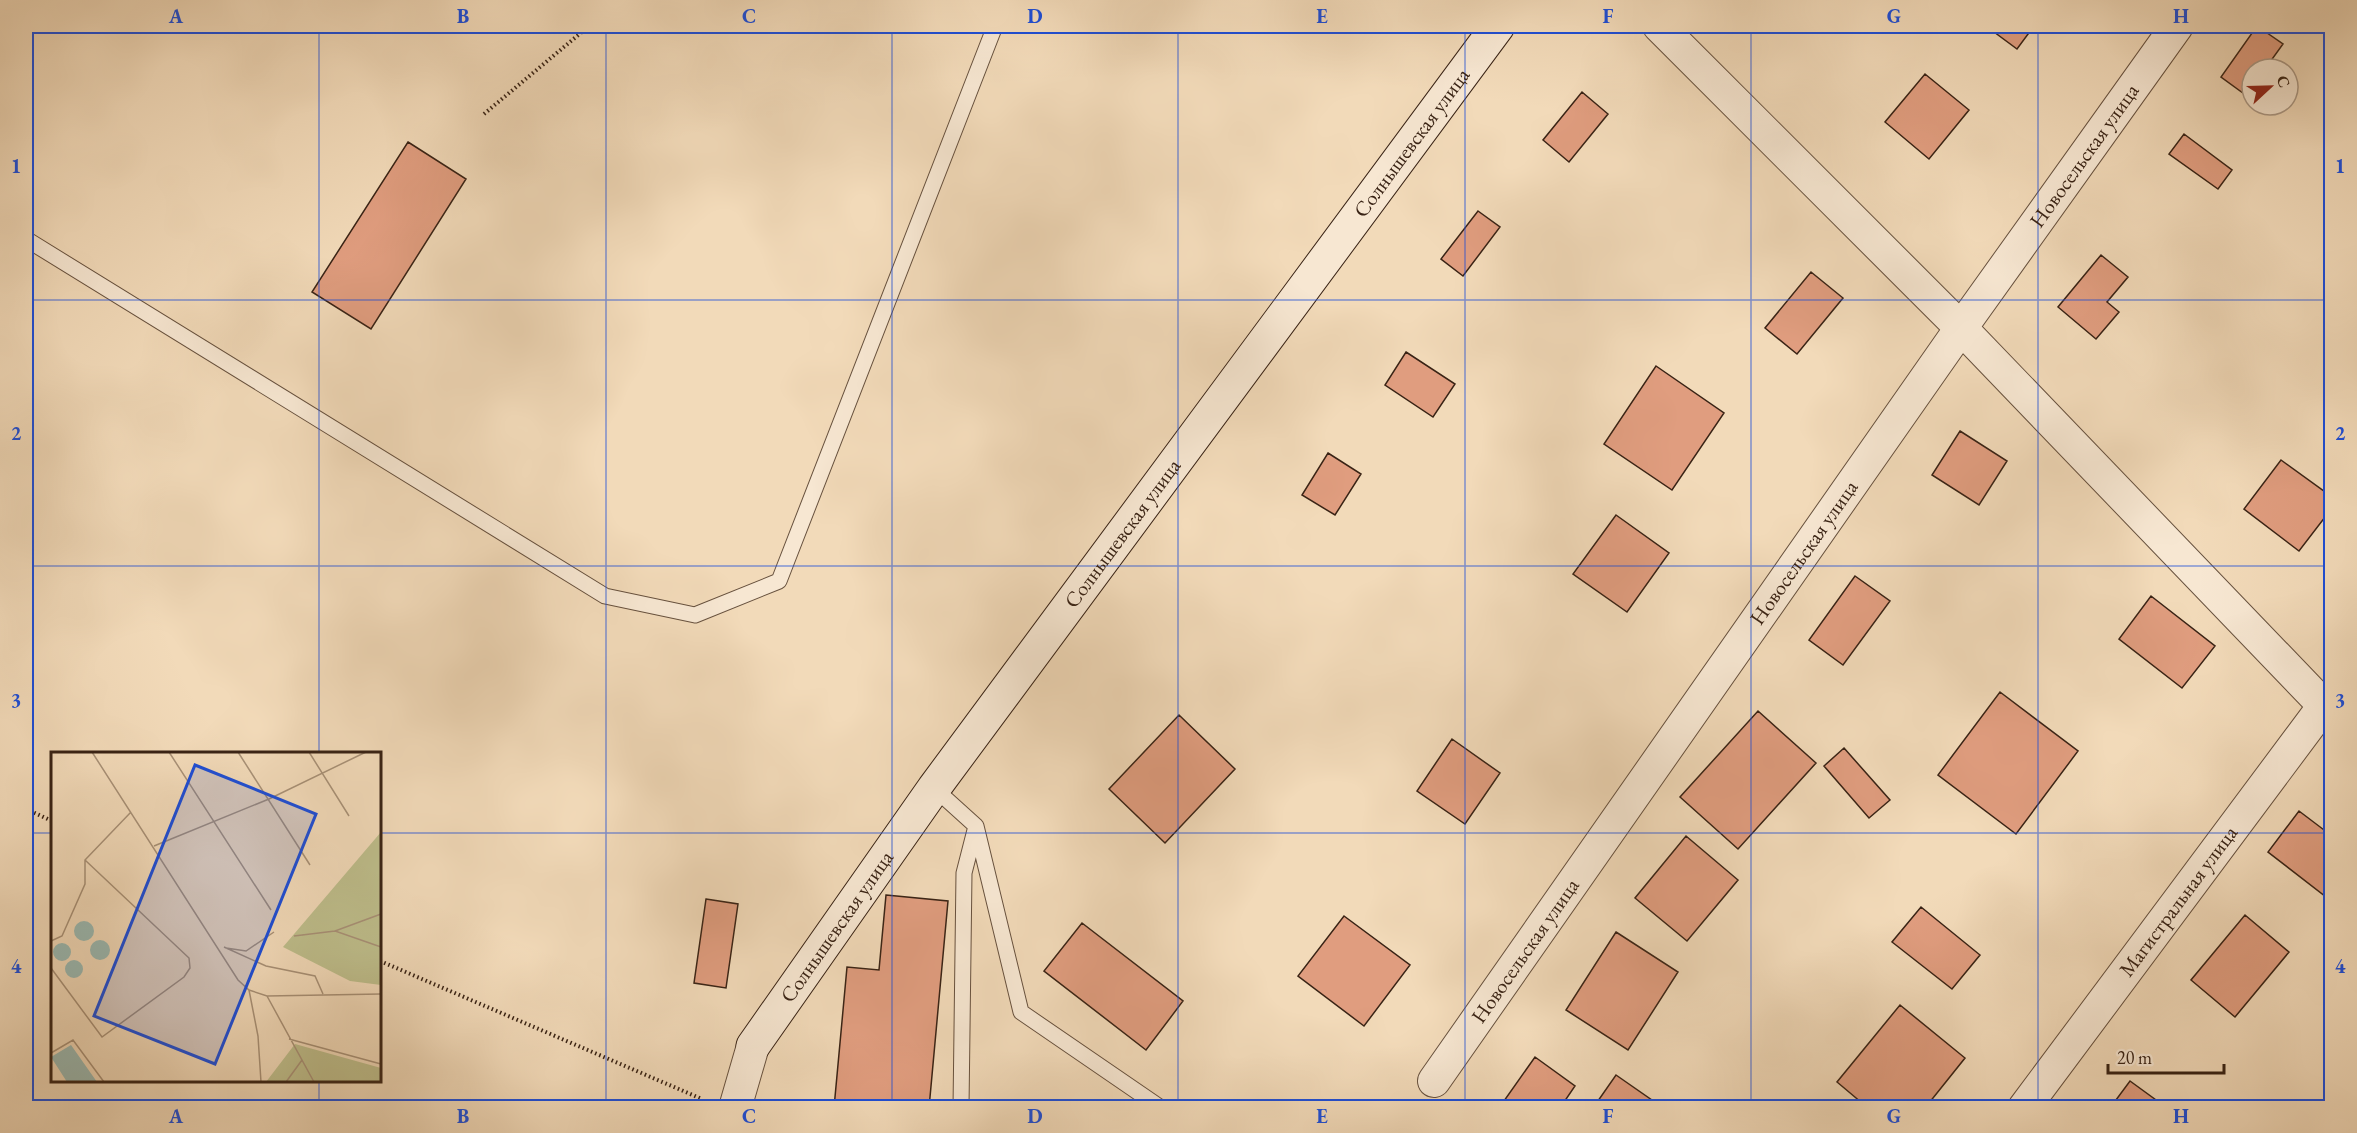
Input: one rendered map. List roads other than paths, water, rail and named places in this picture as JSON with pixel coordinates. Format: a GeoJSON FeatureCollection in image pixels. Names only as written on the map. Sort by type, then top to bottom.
{"type":"FeatureCollection","features":[{"type":"Feature","properties":{"kind":"street","name":"Солнышевская улица"},"geometry":{"type":"LineString","coordinates":[[753,1046],[934,788],[1498,26]]}},
{"type":"Feature","properties":{"kind":"street"},"geometry":{"type":"LineString","coordinates":[[1659,26],[1961,328],[2329,705]]}},
{"type":"Feature","properties":{"kind":"street","name":"Новосельская улица"},"geometry":{"type":"LineString","coordinates":[[1434,1081],[1961,328],[2177,26]]}},
{"type":"Feature","properties":{"kind":"street","name":"Магистральная улица"},"geometry":{"type":"LineString","coordinates":[[2024,1107],[2329,705]]}},
{"type":"Feature","properties":{"kind":"street"},"geometry":{"type":"LineString","coordinates":[[723,1105],[753,1046]]}},
{"type":"Feature","properties":{"kind":"lane"},"geometry":{"type":"LineString","coordinates":[[26,239],[605,596],[695,615],[779,581],[995,26]]}},
{"type":"Feature","properties":{"kind":"lane"},"geometry":{"type":"LineString","coordinates":[[934,788],[976,826],[1020,1012],[1161,1107]]}},
{"type":"Feature","properties":{"kind":"lane"},"geometry":{"type":"LineString","coordinates":[[961,1107],[964,873],[976,826]]}}]}
